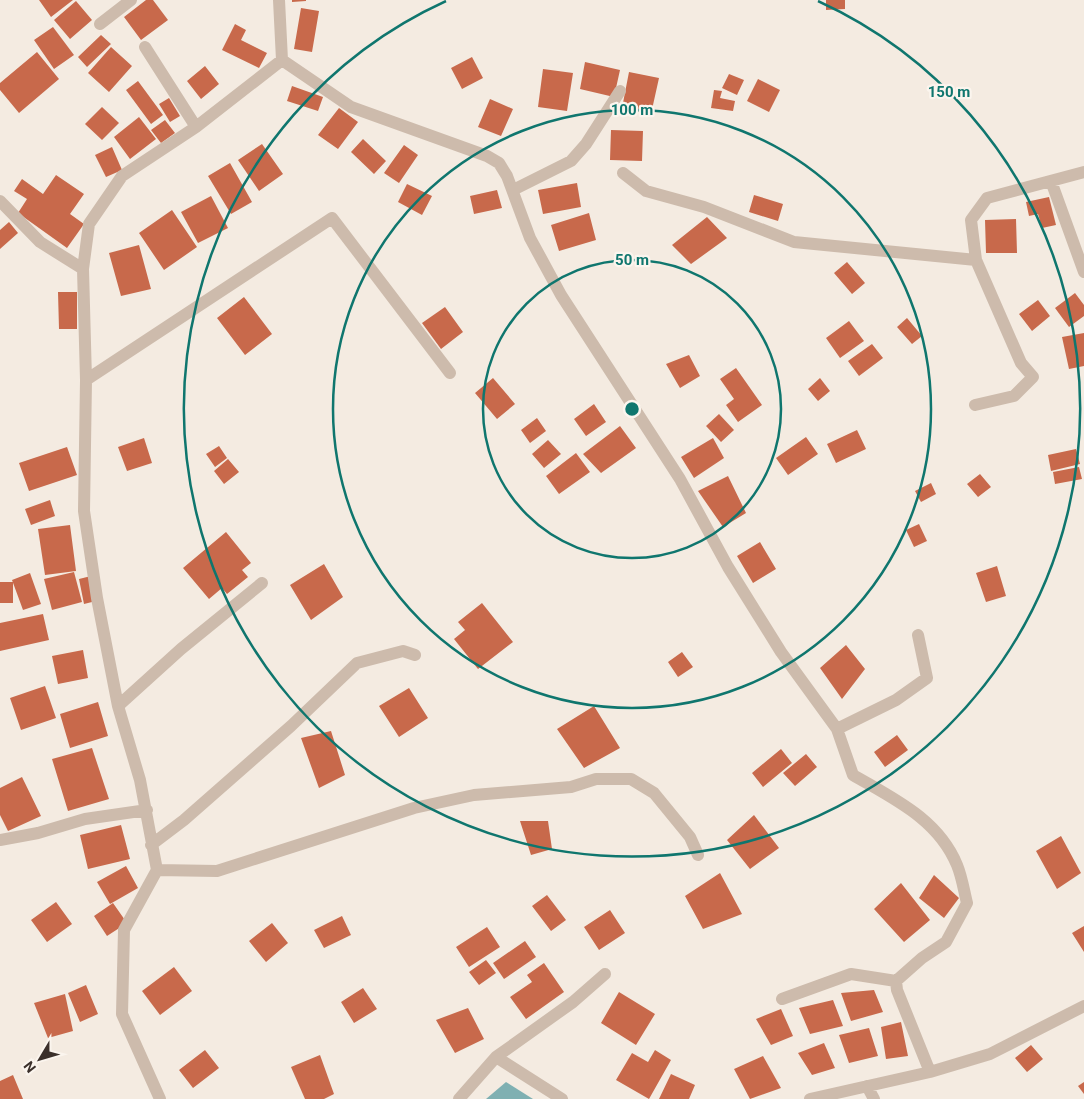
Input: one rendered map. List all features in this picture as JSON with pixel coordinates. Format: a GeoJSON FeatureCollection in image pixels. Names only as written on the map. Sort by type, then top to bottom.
{"type":"FeatureCollection","features":[{"type":"Feature","properties":{"kind":"street"},"geometry":{"type":"LineString","coordinates":[[100,24],[131,0]]}},
{"type":"Feature","properties":{"kind":"street"},"geometry":{"type":"LineString","coordinates":[[279,0],[282,60]]}},
{"type":"Feature","properties":{"kind":"street"},"geometry":{"type":"LineString","coordinates":[[145,47],[196,127]]}},
{"type":"Feature","properties":{"kind":"street"},"geometry":{"type":"LineString","coordinates":[[160,1099],[122,1014],[124,930],[157,870],[151,845],[147,810],[118,706],[96,598],[84,511],[86,380],[83,269],[89,224],[122,176],[196,127],[282,60]]}},
{"type":"Feature","properties":{"kind":"street"},"geometry":{"type":"LineString","coordinates":[[282,60],[351,107],[487,156],[499,163],[513,190],[530,238],[561,295],[680,479],[728,567],[780,652],[837,729],[853,775],[909,808],[936,828],[957,865],[967,903],[946,942],[922,958],[896,981]]}},
{"type":"Feature","properties":{"kind":"street"},"geometry":{"type":"LineString","coordinates":[[513,190],[571,161],[586,144],[620,92]]}},
{"type":"Feature","properties":{"kind":"street"},"geometry":{"type":"LineString","coordinates":[[975,405],[1014,396],[1033,377],[1021,364],[976,260],[971,220],[987,198],[1084,172]]}},
{"type":"Feature","properties":{"kind":"street"},"geometry":{"type":"LineString","coordinates":[[623,173],[646,191],[704,207],[794,242],[976,260]]}},
{"type":"Feature","properties":{"kind":"street"},"geometry":{"type":"LineString","coordinates":[[1051,181],[1084,272]]}},
{"type":"Feature","properties":{"kind":"street"},"geometry":{"type":"LineString","coordinates":[[0,201],[40,242],[83,269]]}},
{"type":"Feature","properties":{"kind":"street"},"geometry":{"type":"LineString","coordinates":[[86,380],[332,218],[450,373]]}},
{"type":"Feature","properties":{"kind":"street"},"geometry":{"type":"LineString","coordinates":[[118,706],[181,649],[262,583]]}},
{"type":"Feature","properties":{"kind":"street"},"geometry":{"type":"LineString","coordinates":[[837,729],[896,700],[927,678],[918,635]]}},
{"type":"Feature","properties":{"kind":"street"},"geometry":{"type":"LineString","coordinates":[[151,845],[184,820],[291,726],[357,663],[403,651],[415,655]]}},
{"type":"Feature","properties":{"kind":"street"},"geometry":{"type":"LineString","coordinates":[[157,870],[217,871],[414,808],[474,796],[571,787],[596,779],[631,779],[654,794],[690,837],[698,855]]}},
{"type":"Feature","properties":{"kind":"street"},"geometry":{"type":"LineString","coordinates":[[0,840],[38,834],[85,819],[147,810]]}},
{"type":"Feature","properties":{"kind":"street"},"geometry":{"type":"LineString","coordinates":[[459,1099],[496,1057],[573,1002],[606,974]]}},
{"type":"Feature","properties":{"kind":"street"},"geometry":{"type":"LineString","coordinates":[[782,999],[851,974],[896,981]]}},
{"type":"Feature","properties":{"kind":"street"},"geometry":{"type":"LineString","coordinates":[[896,981],[897,990],[930,1072]]}},
{"type":"Feature","properties":{"kind":"street"},"geometry":{"type":"LineString","coordinates":[[810,1099],[930,1072],[990,1054],[1084,1006]]}},
{"type":"Feature","properties":{"kind":"street"},"geometry":{"type":"LineString","coordinates":[[496,1057],[562,1099]]}},
{"type":"Feature","properties":{"kind":"street"},"geometry":{"type":"LineString","coordinates":[[866,1086],[874,1099]]}},
{"type":"Feature","properties":{"kind":"water"},"geometry":{"type":"Polygon","coordinates":[[[506,1082],[533,1099],[486,1099],[506,1082]]]}},
{"type":"Feature","properties":{"kind":"building"},"geometry":{"type":"Polygon","coordinates":[[[39,0],[73,0],[51,17],[39,0]]]}},
{"type":"Feature","properties":{"kind":"building"},"geometry":{"type":"Polygon","coordinates":[[[146,0],[153,0],[168,20],[141,40],[124,17],[146,0]]]}},
{"type":"Feature","properties":{"kind":"building"},"geometry":{"type":"Polygon","coordinates":[[[292,0],[306,0],[306,1],[292,2],[292,0]]]}},
{"type":"Feature","properties":{"kind":"building"},"geometry":{"type":"Polygon","coordinates":[[[826,0],[845,0],[845,9],[826,10],[826,0]]]}},
{"type":"Feature","properties":{"kind":"building"},"geometry":{"type":"Polygon","coordinates":[[[76,1],[92,20],[70,39],[54,20],[76,1]]]}},
{"type":"Feature","properties":{"kind":"building"},"geometry":{"type":"Polygon","coordinates":[[[301,8],[319,11],[312,52],[294,49],[301,8]]]}},
{"type":"Feature","properties":{"kind":"building"},"geometry":{"type":"Polygon","coordinates":[[[235,24],[246,30],[241,40],[267,53],[259,68],[222,50],[235,24]]]}},
{"type":"Feature","properties":{"kind":"building"},"geometry":{"type":"Polygon","coordinates":[[[53,27],[74,55],[54,69],[34,40],[53,27]]]}},
{"type":"Feature","properties":{"kind":"building"},"geometry":{"type":"Polygon","coordinates":[[[101,35],[111,44],[87,67],[78,57],[101,35]]]}},
{"type":"Feature","properties":{"kind":"building"},"geometry":{"type":"Polygon","coordinates":[[[111,47],[132,66],[109,92],[88,73],[111,47]]]}},
{"type":"Feature","properties":{"kind":"building"},"geometry":{"type":"Polygon","coordinates":[[[37,52],[59,79],[19,113],[0,90],[0,83],[37,52]]]}},
{"type":"Feature","properties":{"kind":"building"},"geometry":{"type":"Polygon","coordinates":[[[472,57],[483,78],[462,89],[451,68],[472,57]]]}},
{"type":"Feature","properties":{"kind":"building"},"geometry":{"type":"Polygon","coordinates":[[[585,62],[620,70],[614,97],[580,89],[585,62]]]}},
{"type":"Feature","properties":{"kind":"building"},"geometry":{"type":"Polygon","coordinates":[[[205,66],[219,84],[201,99],[187,81],[205,66]]]}},
{"type":"Feature","properties":{"kind":"building"},"geometry":{"type":"Polygon","coordinates":[[[543,69],[573,73],[567,111],[538,107],[543,69]]]}},
{"type":"Feature","properties":{"kind":"building"},"geometry":{"type":"Polygon","coordinates":[[[629,72],[659,78],[651,114],[622,108],[629,72]]]}},
{"type":"Feature","properties":{"kind":"building"},"geometry":{"type":"Polygon","coordinates":[[[729,74],[744,80],[737,95],[722,88],[729,74]]]}},
{"type":"Feature","properties":{"kind":"building"},"geometry":{"type":"Polygon","coordinates":[[[758,79],[780,90],[769,112],[747,101],[758,79]]]}},
{"type":"Feature","properties":{"kind":"building"},"geometry":{"type":"Polygon","coordinates":[[[138,81],[163,115],[151,124],[126,90],[138,81]]]}},
{"type":"Feature","properties":{"kind":"building"},"geometry":{"type":"Polygon","coordinates":[[[292,86],[323,97],[318,111],[287,101],[292,86]]]}},
{"type":"Feature","properties":{"kind":"building"},"geometry":{"type":"Polygon","coordinates":[[[714,90],[722,91],[720,98],[735,101],[733,111],[711,108],[714,90]]]}},
{"type":"Feature","properties":{"kind":"building"},"geometry":{"type":"Polygon","coordinates":[[[169,98],[180,116],[170,122],[159,104],[169,98]]]}},
{"type":"Feature","properties":{"kind":"building"},"geometry":{"type":"Polygon","coordinates":[[[490,99],[513,109],[501,136],[478,127],[490,99]]]}},
{"type":"Feature","properties":{"kind":"building"},"geometry":{"type":"Polygon","coordinates":[[[102,107],[119,123],[102,140],[85,124],[102,107]]]}},
{"type":"Feature","properties":{"kind":"building"},"geometry":{"type":"Polygon","coordinates":[[[339,108],[358,122],[338,149],[318,135],[339,108]]]}},
{"type":"Feature","properties":{"kind":"building"},"geometry":{"type":"Polygon","coordinates":[[[139,117],[156,139],[130,159],[114,137],[139,117]]]}},
{"type":"Feature","properties":{"kind":"building"},"geometry":{"type":"Polygon","coordinates":[[[165,120],[175,133],[161,143],[151,130],[165,120]]]}},
{"type":"Feature","properties":{"kind":"building"},"geometry":{"type":"Polygon","coordinates":[[[611,130],[643,131],[642,161],[610,160],[611,130]]]}},
{"type":"Feature","properties":{"kind":"building"},"geometry":{"type":"Polygon","coordinates":[[[363,139],[386,161],[374,174],[351,152],[363,139]]]}},
{"type":"Feature","properties":{"kind":"building"},"geometry":{"type":"Polygon","coordinates":[[[262,144],[283,174],[259,191],[238,160],[262,144]]]}},
{"type":"Feature","properties":{"kind":"building"},"geometry":{"type":"Polygon","coordinates":[[[404,145],[418,155],[399,183],[384,173],[404,145]]]}},
{"type":"Feature","properties":{"kind":"building"},"geometry":{"type":"Polygon","coordinates":[[[112,147],[122,170],[106,177],[95,155],[112,147]]]}},
{"type":"Feature","properties":{"kind":"building"},"geometry":{"type":"Polygon","coordinates":[[[230,163],[252,202],[231,214],[208,176],[230,163]]]}},
{"type":"Feature","properties":{"kind":"building"},"geometry":{"type":"Polygon","coordinates":[[[56,175],[84,194],[70,214],[84,224],[67,248],[18,213],[27,199],[14,191],[22,179],[43,194],[56,175]]]}},
{"type":"Feature","properties":{"kind":"building"},"geometry":{"type":"Polygon","coordinates":[[[577,183],[581,207],[543,214],[538,190],[577,183]]]}},
{"type":"Feature","properties":{"kind":"building"},"geometry":{"type":"Polygon","coordinates":[[[407,184],[432,196],[422,215],[398,202],[407,184]]]}},
{"type":"Feature","properties":{"kind":"building"},"geometry":{"type":"Polygon","coordinates":[[[497,190],[502,208],[474,214],[470,196],[497,190]]]}},
{"type":"Feature","properties":{"kind":"building"},"geometry":{"type":"Polygon","coordinates":[[[754,195],[783,204],[778,221],[749,212],[754,195]]]}},
{"type":"Feature","properties":{"kind":"building"},"geometry":{"type":"Polygon","coordinates":[[[211,196],[228,228],[198,243],[181,212],[211,196]]]}},
{"type":"Feature","properties":{"kind":"building"},"geometry":{"type":"Polygon","coordinates":[[[1049,197],[1056,225],[1042,228],[1038,214],[1029,216],[1026,202],[1049,197]]]}},
{"type":"Feature","properties":{"kind":"building"},"geometry":{"type":"Polygon","coordinates":[[[172,210],[197,247],[164,270],[139,233],[172,210]]]}},
{"type":"Feature","properties":{"kind":"building"},"geometry":{"type":"Polygon","coordinates":[[[589,213],[596,240],[559,251],[551,225],[589,213]]]}},
{"type":"Feature","properties":{"kind":"building"},"geometry":{"type":"Polygon","coordinates":[[[707,217],[727,238],[691,264],[672,245],[707,217]]]}},
{"type":"Feature","properties":{"kind":"building"},"geometry":{"type":"Polygon","coordinates":[[[1016,219],[1017,253],[986,253],[985,220],[1016,219]]]}},
{"type":"Feature","properties":{"kind":"building"},"geometry":{"type":"Polygon","coordinates":[[[9,222],[18,233],[0,249],[0,230],[9,222]]]}},
{"type":"Feature","properties":{"kind":"building"},"geometry":{"type":"Polygon","coordinates":[[[139,245],[151,289],[121,296],[109,253],[139,245]]]}},
{"type":"Feature","properties":{"kind":"building"},"geometry":{"type":"Polygon","coordinates":[[[847,262],[865,283],[852,294],[834,273],[847,262]]]}},
{"type":"Feature","properties":{"kind":"building"},"geometry":{"type":"Polygon","coordinates":[[[58,292],[77,292],[77,329],[59,329],[58,292]]]}},
{"type":"Feature","properties":{"kind":"building"},"geometry":{"type":"Polygon","coordinates":[[[1075,293],[1084,305],[1084,316],[1069,327],[1055,308],[1075,293]]]}},
{"type":"Feature","properties":{"kind":"building"},"geometry":{"type":"Polygon","coordinates":[[[244,297],[272,334],[245,355],[217,318],[244,297]]]}},
{"type":"Feature","properties":{"kind":"building"},"geometry":{"type":"Polygon","coordinates":[[[1038,300],[1050,316],[1032,331],[1019,314],[1038,300]]]}},
{"type":"Feature","properties":{"kind":"building"},"geometry":{"type":"Polygon","coordinates":[[[445,307],[463,332],[441,349],[422,323],[445,307]]]}},
{"type":"Feature","properties":{"kind":"building"},"geometry":{"type":"Polygon","coordinates":[[[907,318],[922,336],[912,344],[897,327],[907,318]]]}},
{"type":"Feature","properties":{"kind":"building"},"geometry":{"type":"Polygon","coordinates":[[[849,321],[864,341],[840,358],[826,338],[849,321]]]}},
{"type":"Feature","properties":{"kind":"building"},"geometry":{"type":"Polygon","coordinates":[[[1084,333],[1084,366],[1069,369],[1062,337],[1084,333]]]}},
{"type":"Feature","properties":{"kind":"building"},"geometry":{"type":"Polygon","coordinates":[[[872,344],[883,358],[859,376],[848,361],[872,344]]]}},
{"type":"Feature","properties":{"kind":"building"},"geometry":{"type":"Polygon","coordinates":[[[689,355],[700,376],[680,388],[666,364],[689,355]]]}},
{"type":"Feature","properties":{"kind":"building"},"geometry":{"type":"Polygon","coordinates":[[[736,368],[762,405],[738,422],[726,405],[734,399],[720,379],[736,368]]]}},
{"type":"Feature","properties":{"kind":"building"},"geometry":{"type":"Polygon","coordinates":[[[493,378],[515,404],[497,419],[475,393],[493,378]]]}},
{"type":"Feature","properties":{"kind":"building"},"geometry":{"type":"Polygon","coordinates":[[[820,378],[830,391],[818,401],[808,389],[820,378]]]}},
{"type":"Feature","properties":{"kind":"building"},"geometry":{"type":"Polygon","coordinates":[[[594,404],[606,422],[586,436],[574,419],[594,404]]]}},
{"type":"Feature","properties":{"kind":"building"},"geometry":{"type":"Polygon","coordinates":[[[719,414],[734,430],[721,442],[706,426],[719,414]]]}},
{"type":"Feature","properties":{"kind":"building"},"geometry":{"type":"Polygon","coordinates":[[[537,418],[546,431],[530,443],[521,430],[537,418]]]}},
{"type":"Feature","properties":{"kind":"building"},"geometry":{"type":"Polygon","coordinates":[[[620,426],[636,448],[601,473],[583,454],[620,426]]]}},
{"type":"Feature","properties":{"kind":"building"},"geometry":{"type":"Polygon","coordinates":[[[857,430],[866,449],[836,463],[827,444],[857,430]]]}},
{"type":"Feature","properties":{"kind":"building"},"geometry":{"type":"Polygon","coordinates":[[[806,437],[818,454],[788,475],[776,458],[806,437]]]}},
{"type":"Feature","properties":{"kind":"building"},"geometry":{"type":"Polygon","coordinates":[[[144,438],[152,463],[127,471],[118,447],[144,438]]]}},
{"type":"Feature","properties":{"kind":"building"},"geometry":{"type":"Polygon","coordinates":[[[713,438],[724,458],[694,478],[681,457],[713,438]]]}},
{"type":"Feature","properties":{"kind":"building"},"geometry":{"type":"Polygon","coordinates":[[[548,440],[561,454],[544,468],[532,454],[548,440]]]}},
{"type":"Feature","properties":{"kind":"building"},"geometry":{"type":"Polygon","coordinates":[[[219,446],[227,458],[215,467],[206,454],[219,446]]]}},
{"type":"Feature","properties":{"kind":"building"},"geometry":{"type":"Polygon","coordinates":[[[67,447],[77,475],[29,491],[19,463],[67,447]]]}},
{"type":"Feature","properties":{"kind":"building"},"geometry":{"type":"Polygon","coordinates":[[[1076,449],[1080,464],[1051,471],[1048,455],[1076,449]]]}},
{"type":"Feature","properties":{"kind":"building"},"geometry":{"type":"Polygon","coordinates":[[[576,453],[590,472],[559,494],[546,476],[576,453]]]}},
{"type":"Feature","properties":{"kind":"building"},"geometry":{"type":"Polygon","coordinates":[[[228,459],[239,472],[224,484],[214,471],[228,459]]]}},
{"type":"Feature","properties":{"kind":"building"},"geometry":{"type":"Polygon","coordinates":[[[1079,467],[1082,479],[1055,484],[1053,472],[1079,467]]]}},
{"type":"Feature","properties":{"kind":"building"},"geometry":{"type":"Polygon","coordinates":[[[980,474],[991,487],[978,497],[967,484],[980,474]]]}},
{"type":"Feature","properties":{"kind":"building"},"geometry":{"type":"Polygon","coordinates":[[[728,476],[746,513],[723,527],[698,491],[728,476]]]}},
{"type":"Feature","properties":{"kind":"building"},"geometry":{"type":"Polygon","coordinates":[[[931,483],[936,494],[921,502],[915,491],[931,483]]]}},
{"type":"Feature","properties":{"kind":"building"},"geometry":{"type":"Polygon","coordinates":[[[50,500],[55,516],[31,525],[25,509],[50,500]]]}},
{"type":"Feature","properties":{"kind":"building"},"geometry":{"type":"Polygon","coordinates":[[[919,524],[927,541],[914,547],[906,530],[919,524]]]}},
{"type":"Feature","properties":{"kind":"building"},"geometry":{"type":"Polygon","coordinates":[[[70,525],[76,571],[45,575],[38,529],[70,525]]]}},
{"type":"Feature","properties":{"kind":"building"},"geometry":{"type":"Polygon","coordinates":[[[226,532],[251,563],[242,570],[248,577],[227,594],[222,588],[209,599],[183,568],[226,532]]]}},
{"type":"Feature","properties":{"kind":"building"},"geometry":{"type":"Polygon","coordinates":[[[760,542],[776,569],[753,583],[737,556],[760,542]]]}},
{"type":"Feature","properties":{"kind":"building"},"geometry":{"type":"Polygon","coordinates":[[[324,564],[343,597],[311,620],[290,585],[324,564]]]}},
{"type":"Feature","properties":{"kind":"building"},"geometry":{"type":"Polygon","coordinates":[[[997,566],[1006,596],[986,602],[976,573],[997,566]]]}},
{"type":"Feature","properties":{"kind":"building"},"geometry":{"type":"Polygon","coordinates":[[[74,572],[82,602],[52,610],[44,579],[74,572]]]}},
{"type":"Feature","properties":{"kind":"building"},"geometry":{"type":"Polygon","coordinates":[[[30,573],[41,604],[23,610],[12,580],[30,573]]]}},
{"type":"Feature","properties":{"kind":"building"},"geometry":{"type":"Polygon","coordinates":[[[91,576],[96,601],[84,604],[79,579],[91,576]]]}},
{"type":"Feature","properties":{"kind":"building"},"geometry":{"type":"Polygon","coordinates":[[[0,582],[13,582],[13,603],[0,603],[0,582]]]}},
{"type":"Feature","properties":{"kind":"building"},"geometry":{"type":"Polygon","coordinates":[[[482,603],[513,642],[478,669],[454,639],[465,630],[458,622],[482,603]]]}},
{"type":"Feature","properties":{"kind":"building"},"geometry":{"type":"Polygon","coordinates":[[[43,614],[49,640],[0,651],[0,623],[43,614]]]}},
{"type":"Feature","properties":{"kind":"building"},"geometry":{"type":"Polygon","coordinates":[[[846,645],[865,669],[842,699],[820,668],[846,645]]]}},
{"type":"Feature","properties":{"kind":"building"},"geometry":{"type":"Polygon","coordinates":[[[83,650],[88,678],[58,684],[52,656],[83,650]]]}},
{"type":"Feature","properties":{"kind":"building"},"geometry":{"type":"Polygon","coordinates":[[[682,652],[693,667],[678,677],[668,662],[682,652]]]}},
{"type":"Feature","properties":{"kind":"building"},"geometry":{"type":"Polygon","coordinates":[[[45,686],[56,718],[21,730],[10,698],[45,686]]]}},
{"type":"Feature","properties":{"kind":"building"},"geometry":{"type":"Polygon","coordinates":[[[409,688],[428,718],[399,737],[379,706],[409,688]]]}},
{"type":"Feature","properties":{"kind":"building"},"geometry":{"type":"Polygon","coordinates":[[[98,702],[108,736],[70,748],[60,714],[98,702]]]}},
{"type":"Feature","properties":{"kind":"building"},"geometry":{"type":"Polygon","coordinates":[[[594,706],[620,748],[584,768],[557,729],[594,706]]]}},
{"type":"Feature","properties":{"kind":"building"},"geometry":{"type":"Polygon","coordinates":[[[331,731],[345,775],[319,788],[301,738],[331,731]]]}},
{"type":"Feature","properties":{"kind":"building"},"geometry":{"type":"Polygon","coordinates":[[[897,735],[908,750],[885,767],[874,752],[897,735]]]}},
{"type":"Feature","properties":{"kind":"building"},"geometry":{"type":"Polygon","coordinates":[[[92,748],[109,799],[68,811],[52,759],[92,748]]]}},
{"type":"Feature","properties":{"kind":"building"},"geometry":{"type":"Polygon","coordinates":[[[781,749],[792,763],[763,787],[752,773],[781,749]]]}},
{"type":"Feature","properties":{"kind":"building"},"geometry":{"type":"Polygon","coordinates":[[[806,754],[817,767],[795,786],[783,773],[806,754]]]}},
{"type":"Feature","properties":{"kind":"building"},"geometry":{"type":"Polygon","coordinates":[[[22,777],[41,816],[8,831],[0,815],[0,788],[22,777]]]}},
{"type":"Feature","properties":{"kind":"building"},"geometry":{"type":"Polygon","coordinates":[[[754,815],[779,848],[750,869],[727,840],[754,815]]]}},
{"type":"Feature","properties":{"kind":"building"},"geometry":{"type":"Polygon","coordinates":[[[520,821],[548,821],[552,849],[531,855],[520,821]]]}},
{"type":"Feature","properties":{"kind":"building"},"geometry":{"type":"Polygon","coordinates":[[[121,825],[130,859],[88,869],[80,835],[121,825]]]}},
{"type":"Feature","properties":{"kind":"building"},"geometry":{"type":"Polygon","coordinates":[[[1061,836],[1081,873],[1057,889],[1036,851],[1061,836]]]}},
{"type":"Feature","properties":{"kind":"building"},"geometry":{"type":"Polygon","coordinates":[[[126,866],[138,888],[110,904],[97,882],[126,866]]]}},
{"type":"Feature","properties":{"kind":"building"},"geometry":{"type":"Polygon","coordinates":[[[720,873],[742,914],[703,929],[685,896],[720,873]]]}},
{"type":"Feature","properties":{"kind":"building"},"geometry":{"type":"Polygon","coordinates":[[[934,875],[959,898],[944,918],[919,898],[934,875]]]}},
{"type":"Feature","properties":{"kind":"building"},"geometry":{"type":"Polygon","coordinates":[[[901,883],[930,920],[904,942],[874,909],[901,883]]]}},
{"type":"Feature","properties":{"kind":"building"},"geometry":{"type":"Polygon","coordinates":[[[547,895],[566,920],[551,931],[532,906],[547,895]]]}},
{"type":"Feature","properties":{"kind":"building"},"geometry":{"type":"Polygon","coordinates":[[[56,902],[72,924],[47,942],[31,920],[56,902]]]}},
{"type":"Feature","properties":{"kind":"building"},"geometry":{"type":"Polygon","coordinates":[[[113,903],[127,923],[107,936],[94,916],[113,903]]]}},
{"type":"Feature","properties":{"kind":"building"},"geometry":{"type":"Polygon","coordinates":[[[610,910],[625,933],[599,950],[584,927],[610,910]]]}},
{"type":"Feature","properties":{"kind":"building"},"geometry":{"type":"Polygon","coordinates":[[[342,916],[351,935],[324,948],[314,930],[342,916]]]}},
{"type":"Feature","properties":{"kind":"building"},"geometry":{"type":"Polygon","coordinates":[[[272,923],[288,943],[266,962],[249,941],[272,923]]]}},
{"type":"Feature","properties":{"kind":"building"},"geometry":{"type":"Polygon","coordinates":[[[1084,926],[1084,952],[1072,933],[1084,926]]]}},
{"type":"Feature","properties":{"kind":"building"},"geometry":{"type":"Polygon","coordinates":[[[487,927],[500,947],[469,967],[456,947],[487,927]]]}},
{"type":"Feature","properties":{"kind":"building"},"geometry":{"type":"Polygon","coordinates":[[[525,941],[536,957],[504,979],[493,963],[525,941]]]}},
{"type":"Feature","properties":{"kind":"building"},"geometry":{"type":"Polygon","coordinates":[[[486,960],[496,973],[479,985],[469,972],[486,960]]]}},
{"type":"Feature","properties":{"kind":"building"},"geometry":{"type":"Polygon","coordinates":[[[544,963],[564,992],[526,1019],[510,997],[532,982],[527,975],[544,963]]]}},
{"type":"Feature","properties":{"kind":"building"},"geometry":{"type":"Polygon","coordinates":[[[174,967],[192,991],[160,1015],[142,991],[174,967]]]}},
{"type":"Feature","properties":{"kind":"building"},"geometry":{"type":"Polygon","coordinates":[[[86,985],[98,1014],[80,1022],[68,993],[86,985]]]}},
{"type":"Feature","properties":{"kind":"building"},"geometry":{"type":"Polygon","coordinates":[[[363,988],[377,1009],[354,1023],[341,1002],[363,988]]]}},
{"type":"Feature","properties":{"kind":"building"},"geometry":{"type":"Polygon","coordinates":[[[874,990],[883,1012],[851,1021],[841,993],[874,990]]]}},
{"type":"Feature","properties":{"kind":"building"},"geometry":{"type":"Polygon","coordinates":[[[619,992],[655,1014],[636,1045],[601,1023],[619,992]]]}},
{"type":"Feature","properties":{"kind":"building"},"geometry":{"type":"Polygon","coordinates":[[[65,994],[73,1031],[48,1038],[34,1003],[65,994]]]}},
{"type":"Feature","properties":{"kind":"building"},"geometry":{"type":"Polygon","coordinates":[[[833,1000],[843,1026],[810,1034],[799,1008],[833,1000]]]}},
{"type":"Feature","properties":{"kind":"building"},"geometry":{"type":"Polygon","coordinates":[[[468,1008],[484,1039],[455,1053],[436,1020],[468,1008]]]}},
{"type":"Feature","properties":{"kind":"building"},"geometry":{"type":"Polygon","coordinates":[[[781,1009],[793,1036],[771,1045],[756,1019],[781,1009]]]}},
{"type":"Feature","properties":{"kind":"building"},"geometry":{"type":"Polygon","coordinates":[[[901,1022],[908,1056],[886,1059],[881,1027],[901,1022]]]}},
{"type":"Feature","properties":{"kind":"building"},"geometry":{"type":"Polygon","coordinates":[[[869,1028],[878,1056],[849,1063],[839,1035],[869,1028]]]}},
{"type":"Feature","properties":{"kind":"building"},"geometry":{"type":"Polygon","coordinates":[[[824,1043],[835,1068],[812,1075],[798,1053],[824,1043]]]}},
{"type":"Feature","properties":{"kind":"building"},"geometry":{"type":"Polygon","coordinates":[[[1031,1045],[1043,1059],[1027,1072],[1015,1058],[1031,1045]]]}},
{"type":"Feature","properties":{"kind":"building"},"geometry":{"type":"Polygon","coordinates":[[[205,1050],[219,1068],[193,1088],[179,1070],[205,1050]]]}},
{"type":"Feature","properties":{"kind":"building"},"geometry":{"type":"Polygon","coordinates":[[[655,1050],[671,1060],[649,1099],[616,1080],[632,1053],[648,1062],[655,1050]]]}},
{"type":"Feature","properties":{"kind":"building"},"geometry":{"type":"Polygon","coordinates":[[[320,1055],[334,1094],[324,1099],[305,1099],[291,1067],[320,1055]]]}},
{"type":"Feature","properties":{"kind":"building"},"geometry":{"type":"Polygon","coordinates":[[[763,1056],[781,1088],[750,1099],[734,1069],[763,1056]]]}},
{"type":"Feature","properties":{"kind":"building"},"geometry":{"type":"Polygon","coordinates":[[[671,1074],[695,1085],[689,1099],[659,1099],[671,1074]]]}},
{"type":"Feature","properties":{"kind":"building"},"geometry":{"type":"Polygon","coordinates":[[[13,1075],[23,1099],[0,1099],[0,1081],[13,1075]]]}},
{"type":"Feature","properties":{"kind":"building"},"geometry":{"type":"Polygon","coordinates":[[[1084,1082],[1084,1094],[1078,1086],[1084,1082]]]}}]}
